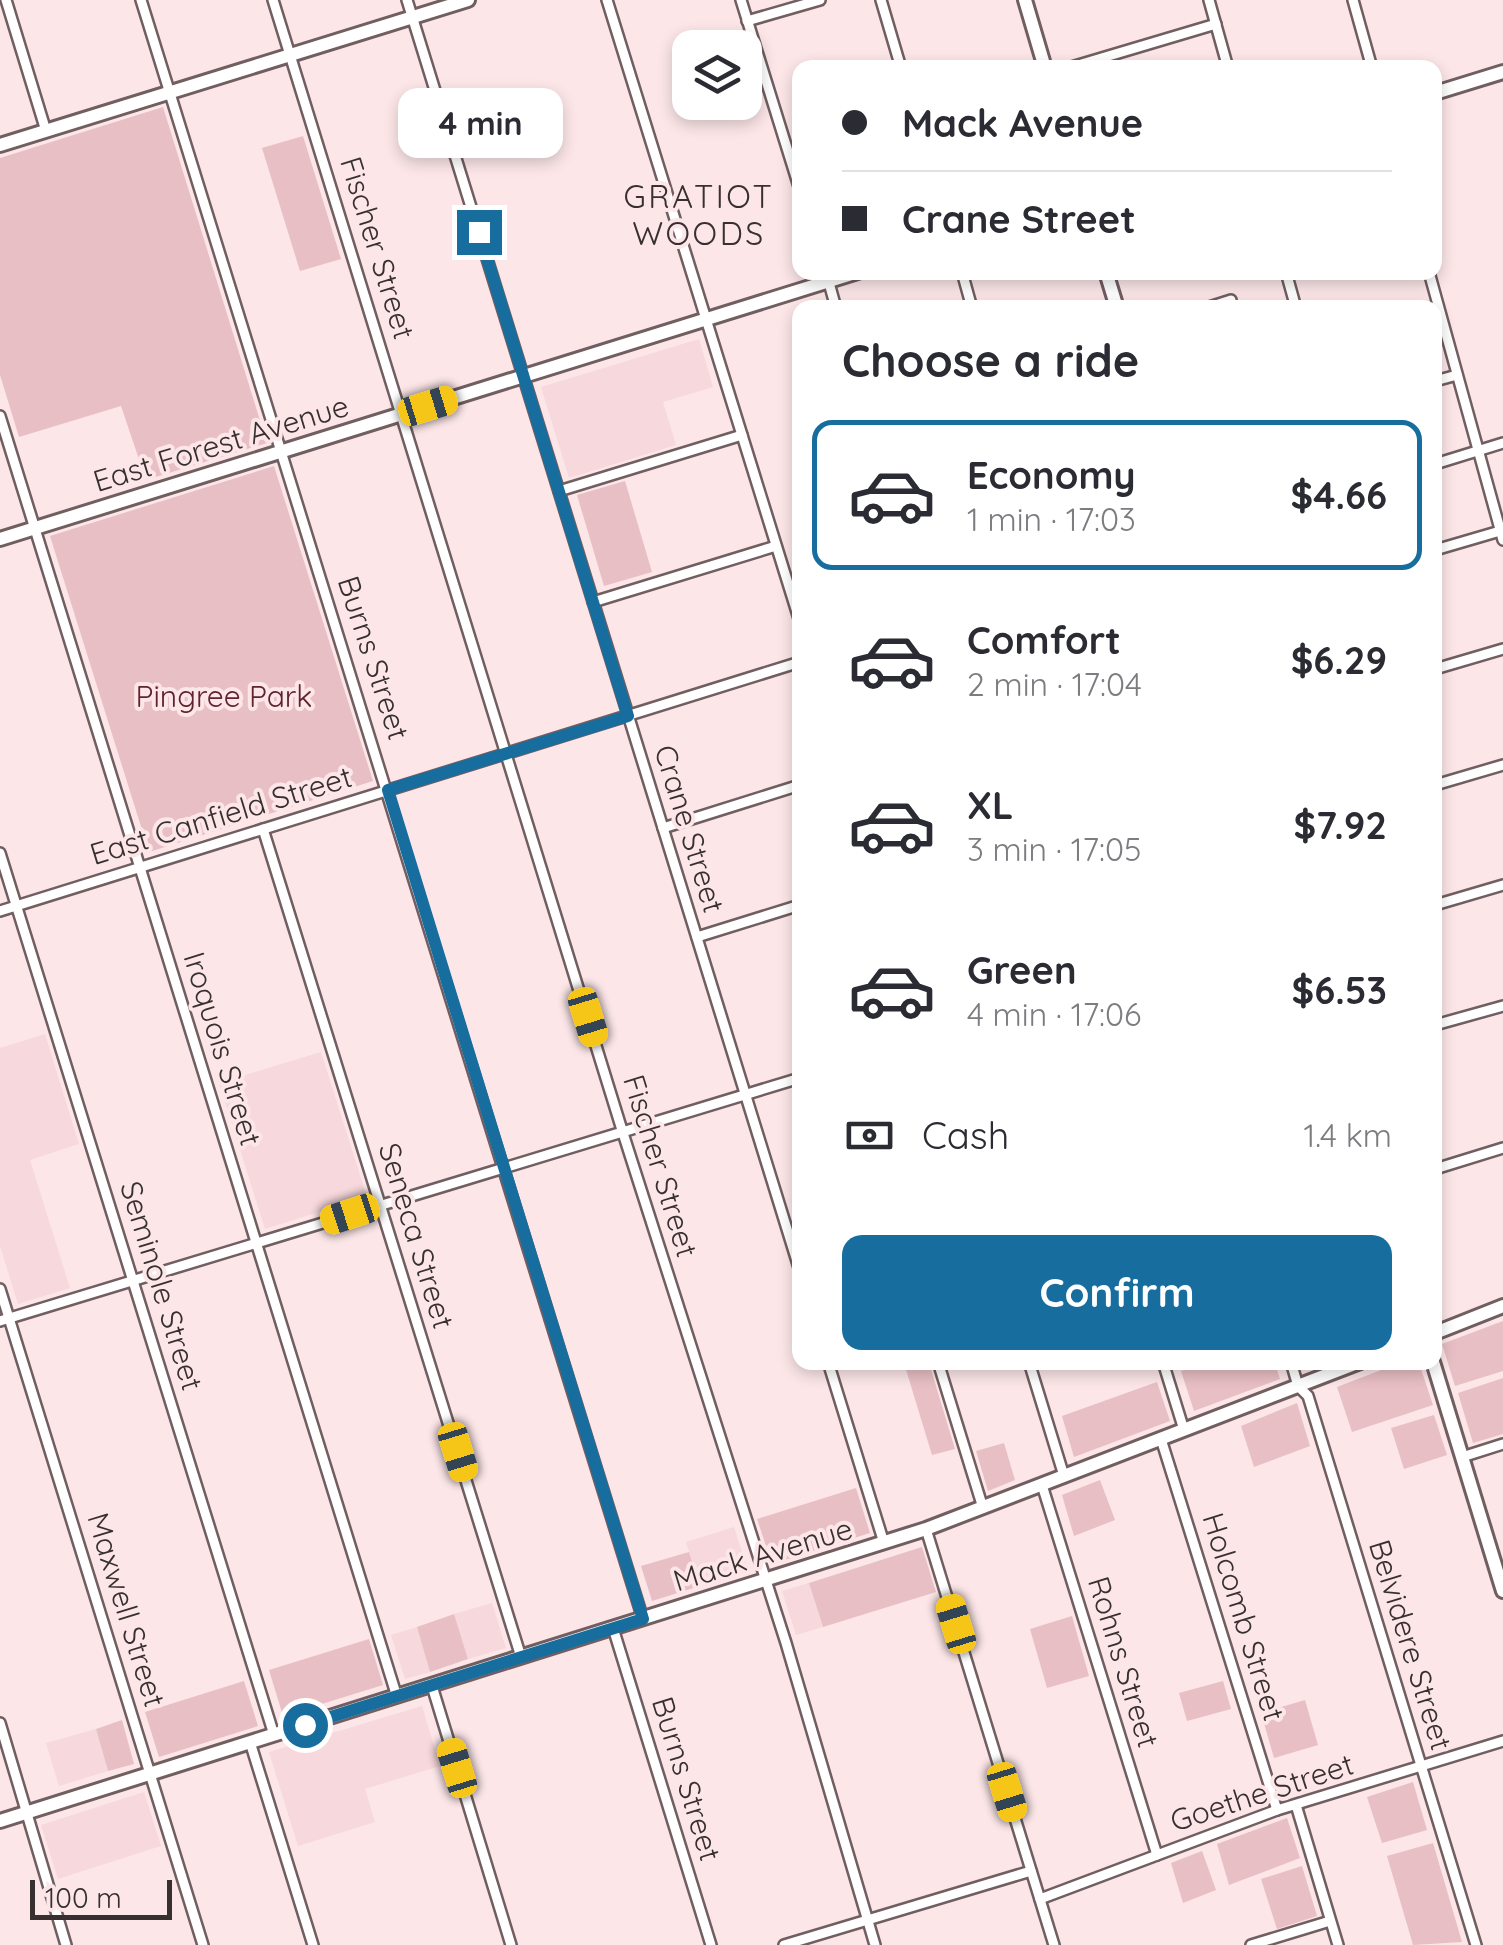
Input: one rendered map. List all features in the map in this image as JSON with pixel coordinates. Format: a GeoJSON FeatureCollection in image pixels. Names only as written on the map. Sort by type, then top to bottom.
{"type":"FeatureCollection","features":[{"type":"Feature","properties":{"kind":"main road"},"geometry":{"type":"LineString","coordinates":[[0,145],[468,0]]}},
{"type":"Feature","properties":{"kind":"main road"},"geometry":{"type":"LineString","coordinates":[[1025,0],[1043,60]]}},
{"type":"Feature","properties":{"kind":"main road"},"geometry":{"type":"LineString","coordinates":[[1442,91],[1503,72]]}},
{"type":"Feature","properties":{"kind":"main road","name":"East Forest Avenue"},"geometry":{"type":"LineString","coordinates":[[0,539],[706,319],[818,280]]}},
{"type":"Feature","properties":{"kind":"main road"},"geometry":{"type":"LineString","coordinates":[[1442,1329],[1503,1306]]}},
{"type":"Feature","properties":{"kind":"main road","name":"Mack Avenue"},"geometry":{"type":"LineString","coordinates":[[0,1822],[926,1529],[1339,1370]]}},
{"type":"Feature","properties":{"kind":"main road"},"geometry":{"type":"LineString","coordinates":[[1435,1370],[1499,1566],[1503,1590]]}},
{"type":"Feature","properties":{"kind":"street"},"geometry":{"type":"LineString","coordinates":[[6,0],[46,131]]}},
{"type":"Feature","properties":{"kind":"street","name":"Burns Street"},"geometry":{"type":"LineString","coordinates":[[141,0],[643,1619]]}},
{"type":"Feature","properties":{"kind":"street","name":"Fischer Street"},"geometry":{"type":"LineString","coordinates":[[273,0],[765,1580],[874,1945]]}},
{"type":"Feature","properties":{"kind":"street","name":"Crane Street"},"geometry":{"type":"LineString","coordinates":[[407,0],[792,1245]]}},
{"type":"Feature","properties":{"kind":"street"},"geometry":{"type":"LineString","coordinates":[[607,0],[792,597]]}},
{"type":"Feature","properties":{"kind":"street"},"geometry":{"type":"LineString","coordinates":[[741,0],[792,164]]}},
{"type":"Feature","properties":{"kind":"street"},"geometry":{"type":"LineString","coordinates":[[748,21],[820,0]]}},
{"type":"Feature","properties":{"kind":"street"},"geometry":{"type":"LineString","coordinates":[[881,0],[899,60]]}},
{"type":"Feature","properties":{"kind":"street"},"geometry":{"type":"LineString","coordinates":[[1209,0],[1226,60]]}},
{"type":"Feature","properties":{"kind":"street"},"geometry":{"type":"LineString","coordinates":[[1353,0],[1370,60]]}},
{"type":"Feature","properties":{"kind":"street"},"geometry":{"type":"LineString","coordinates":[[1095,60],[1216,24]]}},
{"type":"Feature","properties":{"kind":"street"},"geometry":{"type":"LineString","coordinates":[[1442,319],[1502,536],[1442,549]]}},
{"type":"Feature","properties":{"kind":"street"},"geometry":{"type":"LineString","coordinates":[[1442,379],[1457,374]]}},
{"type":"Feature","properties":{"kind":"street","name":"Iroquois Street"},"geometry":{"type":"LineString","coordinates":[[0,416],[397,1696]]}},
{"type":"Feature","properties":{"kind":"street"},"geometry":{"type":"LineString","coordinates":[[559,491],[742,434]]}},
{"type":"Feature","properties":{"kind":"street"},"geometry":{"type":"LineString","coordinates":[[1442,462],[1503,443]]}},
{"type":"Feature","properties":{"kind":"street"},"geometry":{"type":"LineString","coordinates":[[593,602],[776,546]]}},
{"type":"Feature","properties":{"kind":"street"},"geometry":{"type":"LineString","coordinates":[[1442,667],[1503,649]]}},
{"type":"Feature","properties":{"kind":"street","name":"East Canfield Street"},"geometry":{"type":"LineString","coordinates":[[0,911],[792,665]]}},
{"type":"Feature","properties":{"kind":"street"},"geometry":{"type":"LineString","coordinates":[[1442,783],[1503,765]]}},
{"type":"Feature","properties":{"kind":"street"},"geometry":{"type":"LineString","coordinates":[[663,828],[792,788]]}},
{"type":"Feature","properties":{"kind":"street","name":"Seneca Street"},"geometry":{"type":"LineString","coordinates":[[263,829],[522,1657]]}},
{"type":"Feature","properties":{"kind":"street","name":"Seminole Street"},"geometry":{"type":"LineString","coordinates":[[0,853],[274,1735]]}},
{"type":"Feature","properties":{"kind":"street"},"geometry":{"type":"LineString","coordinates":[[1442,903],[1503,885]]}},
{"type":"Feature","properties":{"kind":"street"},"geometry":{"type":"LineString","coordinates":[[697,937],[792,907]]}},
{"type":"Feature","properties":{"kind":"street"},"geometry":{"type":"LineString","coordinates":[[1442,1024],[1503,1006]]}},
{"type":"Feature","properties":{"kind":"street"},"geometry":{"type":"LineString","coordinates":[[4,1320],[792,1080]]}},
{"type":"Feature","properties":{"kind":"street"},"geometry":{"type":"LineString","coordinates":[[1442,1167],[1503,1148]]}},
{"type":"Feature","properties":{"kind":"street","name":"Maxwell Street"},"geometry":{"type":"LineString","coordinates":[[0,1289],[4,1320],[152,1774],[203,1945]]}},
{"type":"Feature","properties":{"kind":"street"},"geometry":{"type":"LineString","coordinates":[[830,1370],[884,1543]]}},
{"type":"Feature","properties":{"kind":"street"},"geometry":{"type":"LineString","coordinates":[[940,1370],[983,1508]]}},
{"type":"Feature","properties":{"kind":"street"},"geometry":{"type":"LineString","coordinates":[[1031,1370],[1064,1476]]}},
{"type":"Feature","properties":{"kind":"street"},"geometry":{"type":"LineString","coordinates":[[1166,1370],[1184,1430]]}},
{"type":"Feature","properties":{"kind":"street","name":"Belvidere Street"},"geometry":{"type":"LineString","coordinates":[[1293,1370],[1298,1386],[1308,1396],[1476,1945]]}},
{"type":"Feature","properties":{"kind":"street","name":"Holcomb Street"},"geometry":{"type":"LineString","coordinates":[[1161,1439],[1276,1810]]}},
{"type":"Feature","properties":{"kind":"street"},"geometry":{"type":"LineString","coordinates":[[1462,1457],[1503,1444]]}},
{"type":"Feature","properties":{"kind":"street","name":"Rohns Street"},"geometry":{"type":"LineString","coordinates":[[1042,1485],[1157,1855]]}},
{"type":"Feature","properties":{"kind":"street"},"geometry":{"type":"LineString","coordinates":[[926,1529],[1054,1945]]}},
{"type":"Feature","properties":{"kind":"street","name":"Burns Street"},"geometry":{"type":"LineString","coordinates":[[614,1628],[711,1945]]}},
{"type":"Feature","properties":{"kind":"street"},"geometry":{"type":"LineString","coordinates":[[432,1686],[511,1945]]}},
{"type":"Feature","properties":{"kind":"street"},"geometry":{"type":"LineString","coordinates":[[0,1724],[66,1945]]}},
{"type":"Feature","properties":{"kind":"street"},"geometry":{"type":"LineString","coordinates":[[250,1742],[313,1945]]}},
{"type":"Feature","properties":{"kind":"street","name":"Goethe Street"},"geometry":{"type":"LineString","coordinates":[[1040,1899],[1276,1810],[1503,1742]]}},
{"type":"Feature","properties":{"kind":"street"},"geometry":{"type":"LineString","coordinates":[[1296,1805],[1338,1945]]}},
{"type":"Feature","properties":{"kind":"street"},"geometry":{"type":"LineString","coordinates":[[784,1945],[1031,1870]]}},
{"type":"Feature","properties":{"kind":"street"},"geometry":{"type":"LineString","coordinates":[[1251,1945],[1330,1921]]}},
{"type":"Feature","properties":{"kind":"shaded area"},"geometry":{"type":"Polygon","coordinates":[[[699,339],[713,387],[663,402],[676,445],[569,478],[541,387],[699,339]]]}},
{"type":"Feature","properties":{"kind":"shaded area"},"geometry":{"type":"Polygon","coordinates":[[[45,1034],[79,1144],[30,1160],[70,1288],[18,1304],[0,1246],[0,1048],[45,1034]]]}},
{"type":"Feature","properties":{"kind":"shaded area"},"geometry":{"type":"Polygon","coordinates":[[[321,1052],[367,1197],[265,1229],[219,1083],[321,1052]]]}},
{"type":"Feature","properties":{"kind":"shaded area"},"geometry":{"type":"Polygon","coordinates":[[[734,1527],[748,1571],[700,1586],[686,1542],[734,1527]]]}},
{"type":"Feature","properties":{"kind":"shaded area"},"geometry":{"type":"Polygon","coordinates":[[[809,1583],[823,1627],[796,1635],[782,1591],[809,1583]]]}},
{"type":"Feature","properties":{"kind":"shaded area"},"geometry":{"type":"Polygon","coordinates":[[[492,1603],[506,1648],[468,1659],[454,1614],[492,1603]]]}},
{"type":"Feature","properties":{"kind":"shaded area"},"geometry":{"type":"Polygon","coordinates":[[[417,1627],[430,1672],[405,1679],[391,1635],[417,1627]]]}},
{"type":"Feature","properties":{"kind":"shaded area"},"geometry":{"type":"Polygon","coordinates":[[[422,1706],[440,1766],[365,1789],[375,1822],[298,1846],[269,1752],[422,1706]]]}},
{"type":"Feature","properties":{"kind":"shaded area"},"geometry":{"type":"Polygon","coordinates":[[[96,1729],[108,1771],[59,1786],[46,1743],[96,1729]]]}},
{"type":"Feature","properties":{"kind":"shaded area"},"geometry":{"type":"Polygon","coordinates":[[[144,1792],[161,1846],[58,1879],[41,1825],[144,1792]]]}},
{"type":"Feature","properties":{"kind":"green space"},"geometry":{"type":"Polygon","coordinates":[[[163,107],[267,443],[146,480],[121,406],[19,437],[0,375],[0,158],[163,107]]]}},
{"type":"Feature","properties":{"kind":"green space"},"geometry":{"type":"Polygon","coordinates":[[[303,136],[341,259],[300,271],[262,148],[303,136]]]}},
{"type":"Feature","properties":{"kind":"green space","name":"Pingree Park"},"geometry":{"type":"Polygon","coordinates":[[[274,466],[373,781],[149,852],[50,536],[274,466]]]}},
{"type":"Feature","properties":{"kind":"green space"},"geometry":{"type":"Polygon","coordinates":[[[625,481],[652,572],[604,586],[577,495],[625,481]]]}},
{"type":"Feature","properties":{"kind":"green space"},"geometry":{"type":"Polygon","coordinates":[[[1503,1321],[1503,1371],[1455,1386],[1442,1344],[1503,1321]]]}},
{"type":"Feature","properties":{"kind":"green space"},"geometry":{"type":"Polygon","coordinates":[[[906,1370],[931,1370],[955,1449],[932,1455],[906,1370]]]}},
{"type":"Feature","properties":{"kind":"green space"},"geometry":{"type":"Polygon","coordinates":[[[1277,1370],[1280,1379],[1194,1411],[1181,1371],[1277,1370]]]}},
{"type":"Feature","properties":{"kind":"green space"},"geometry":{"type":"Polygon","coordinates":[[[1381,1370],[1421,1370],[1433,1405],[1352,1432],[1337,1387],[1381,1370]]]}},
{"type":"Feature","properties":{"kind":"green space"},"geometry":{"type":"Polygon","coordinates":[[[1503,1378],[1503,1434],[1473,1443],[1458,1393],[1503,1378]]]}},
{"type":"Feature","properties":{"kind":"green space"},"geometry":{"type":"Polygon","coordinates":[[[1157,1382],[1170,1421],[1074,1457],[1062,1416],[1157,1382]]]}},
{"type":"Feature","properties":{"kind":"green space"},"geometry":{"type":"Polygon","coordinates":[[[1297,1403],[1310,1446],[1254,1467],[1241,1426],[1297,1403]]]}},
{"type":"Feature","properties":{"kind":"green space"},"geometry":{"type":"Polygon","coordinates":[[[1434,1415],[1447,1455],[1404,1469],[1391,1428],[1434,1415]]]}},
{"type":"Feature","properties":{"kind":"green space"},"geometry":{"type":"Polygon","coordinates":[[[1004,1443],[1015,1480],[988,1491],[976,1451],[1004,1443]]]}},
{"type":"Feature","properties":{"kind":"green space"},"geometry":{"type":"Polygon","coordinates":[[[1100,1480],[1115,1520],[1074,1536],[1062,1495],[1100,1480]]]}},
{"type":"Feature","properties":{"kind":"green space"},"geometry":{"type":"Polygon","coordinates":[[[856,1488],[870,1533],[772,1564],[757,1519],[856,1488]]]}},
{"type":"Feature","properties":{"kind":"green space"},"geometry":{"type":"Polygon","coordinates":[[[922,1547],[936,1592],[823,1627],[809,1583],[922,1547]]]}},
{"type":"Feature","properties":{"kind":"green space"},"geometry":{"type":"Polygon","coordinates":[[[689,1552],[700,1586],[652,1601],[641,1566],[689,1552]]]}},
{"type":"Feature","properties":{"kind":"green space"},"geometry":{"type":"Polygon","coordinates":[[[454,1614],[468,1659],[430,1672],[417,1627],[454,1614]]]}},
{"type":"Feature","properties":{"kind":"green space"},"geometry":{"type":"Polygon","coordinates":[[[1072,1616],[1089,1676],[1047,1688],[1030,1629],[1072,1616]]]}},
{"type":"Feature","properties":{"kind":"green space"},"geometry":{"type":"Polygon","coordinates":[[[369,1639],[383,1685],[283,1716],[269,1670],[369,1639]]]}},
{"type":"Feature","properties":{"kind":"green space"},"geometry":{"type":"Polygon","coordinates":[[[244,1681],[258,1726],[159,1757],[145,1712],[244,1681]]]}},
{"type":"Feature","properties":{"kind":"green space"},"geometry":{"type":"Polygon","coordinates":[[[1223,1681],[1231,1709],[1187,1721],[1179,1693],[1223,1681]]]}},
{"type":"Feature","properties":{"kind":"green space"},"geometry":{"type":"Polygon","coordinates":[[[1305,1700],[1318,1745],[1274,1758],[1261,1713],[1305,1700]]]}},
{"type":"Feature","properties":{"kind":"green space"},"geometry":{"type":"Polygon","coordinates":[[[122,1720],[134,1764],[108,1771],[96,1729],[122,1720]]]}},
{"type":"Feature","properties":{"kind":"green space"},"geometry":{"type":"Polygon","coordinates":[[[1413,1782],[1427,1830],[1382,1843],[1367,1797],[1413,1782]]]}},
{"type":"Feature","properties":{"kind":"green space"},"geometry":{"type":"Polygon","coordinates":[[[1287,1818],[1300,1858],[1229,1885],[1217,1844],[1287,1818]]]}},
{"type":"Feature","properties":{"kind":"green space"},"geometry":{"type":"Polygon","coordinates":[[[1433,1843],[1462,1942],[1413,1945],[1387,1856],[1433,1843]]]}},
{"type":"Feature","properties":{"kind":"green space"},"geometry":{"type":"Polygon","coordinates":[[[1202,1851],[1216,1890],[1183,1903],[1171,1863],[1202,1851]]]}},
{"type":"Feature","properties":{"kind":"green space"},"geometry":{"type":"Polygon","coordinates":[[[1302,1866],[1317,1916],[1277,1929],[1261,1879],[1302,1866]]]}},
{"type":"Feature","properties":{"kind":"district","name":"GRATIOT WOODS"},"geometry":{"type":"Point","coordinates":[699,216]}},
{"type":"Feature","properties":{"kind":"route"},"geometry":{"type":"LineString","coordinates":[[305,1725],[643,1619],[388,790],[628,716],[479,232]]}}]}
